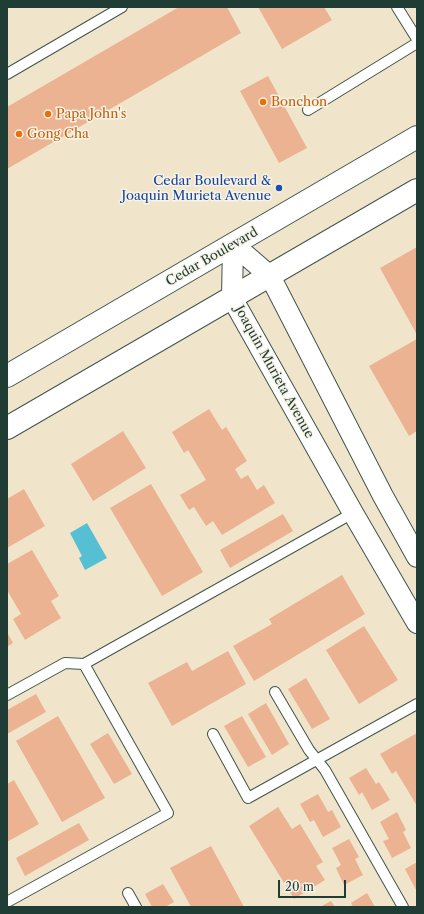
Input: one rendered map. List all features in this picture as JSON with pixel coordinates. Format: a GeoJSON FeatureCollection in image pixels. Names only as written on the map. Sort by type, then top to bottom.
{"type":"FeatureCollection","features":[{"type":"Feature","properties":{"kind":"main road","name":"Cedar Boulevard"},"geometry":{"type":"LineString","coordinates":[[7,376],[417,138]]}},
{"type":"Feature","properties":{"kind":"main road"},"geometry":{"type":"LineString","coordinates":[[7,428],[417,190]]}},
{"type":"Feature","properties":{"kind":"street"},"geometry":{"type":"LineString","coordinates":[[233,244],[270,276],[417,557]]}},
{"type":"Feature","properties":{"kind":"street","name":"Joaquin Murieta Avenue"},"geometry":{"type":"LineString","coordinates":[[233,244],[232,298],[353,513],[417,623]]}},
{"type":"Feature","properties":{"kind":"lane"},"geometry":{"type":"LineString","coordinates":[[7,74],[122,7]]}},
{"type":"Feature","properties":{"kind":"lane"},"geometry":{"type":"LineString","coordinates":[[397,7],[417,39]]}},
{"type":"Feature","properties":{"kind":"lane"},"geometry":{"type":"LineString","coordinates":[[308,110],[417,43]]}},
{"type":"Feature","properties":{"kind":"lane"},"geometry":{"type":"LineString","coordinates":[[7,695],[64,663],[84,664],[353,513]]}},
{"type":"Feature","properties":{"kind":"lane"},"geometry":{"type":"LineString","coordinates":[[7,902],[168,813],[84,664]]}},
{"type":"Feature","properties":{"kind":"lane"},"geometry":{"type":"LineString","coordinates":[[275,692],[308,750],[325,770],[403,907]]}},
{"type":"Feature","properties":{"kind":"lane"},"geometry":{"type":"LineString","coordinates":[[213,734],[248,798],[417,704]]}},
{"type":"Feature","properties":{"kind":"lane"},"geometry":{"type":"LineString","coordinates":[[128,893],[136,907]]}},
{"type":"Feature","properties":{"kind":"water"},"geometry":{"type":"Polygon","coordinates":[[[87,523],[107,558],[85,570],[79,558],[82,556],[70,533],[87,523]]]}},
{"type":"Feature","properties":{"kind":"building"},"geometry":{"type":"Polygon","coordinates":[[[179,7],[227,7],[241,33],[7,169],[7,107],[179,7]]]}},
{"type":"Feature","properties":{"kind":"building"},"geometry":{"type":"Polygon","coordinates":[[[258,7],[324,7],[332,20],[282,49],[258,7]]]}},
{"type":"Feature","properties":{"kind":"building"},"geometry":{"type":"Polygon","coordinates":[[[268,76],[307,148],[279,163],[240,91],[268,76]]]}},
{"type":"Feature","properties":{"kind":"building"},"geometry":{"type":"Polygon","coordinates":[[[417,247],[417,335],[380,268],[417,247]]]}},
{"type":"Feature","properties":{"kind":"building"},"geometry":{"type":"Polygon","coordinates":[[[417,339],[417,431],[409,436],[369,366],[417,339]]]}},
{"type":"Feature","properties":{"kind":"building"},"geometry":{"type":"Polygon","coordinates":[[[209,409],[222,430],[226,427],[247,461],[235,469],[241,479],[248,475],[257,490],[264,485],[275,503],[222,535],[213,521],[206,526],[194,507],[189,510],[180,495],[206,480],[188,450],[184,453],[172,432],[209,409]]]}},
{"type":"Feature","properties":{"kind":"building"},"geometry":{"type":"Polygon","coordinates":[[[123,431],[146,468],[93,501],[71,464],[123,431]]]}},
{"type":"Feature","properties":{"kind":"building"},"geometry":{"type":"Polygon","coordinates":[[[151,484],[203,572],[162,596],[110,508],[151,484]]]}},
{"type":"Feature","properties":{"kind":"building"},"geometry":{"type":"Polygon","coordinates":[[[24,489],[45,526],[7,548],[7,499],[24,489]]]}},
{"type":"Feature","properties":{"kind":"building"},"geometry":{"type":"Polygon","coordinates":[[[283,514],[293,531],[230,568],[220,550],[283,514]]]}},
{"type":"Feature","properties":{"kind":"building"},"geometry":{"type":"Polygon","coordinates":[[[32,550],[59,596],[51,601],[61,618],[25,640],[13,619],[21,614],[7,590],[7,564],[32,550]]]}},
{"type":"Feature","properties":{"kind":"building"},"geometry":{"type":"Polygon","coordinates":[[[342,575],[365,614],[254,681],[233,646],[272,624],[269,619],[342,575]]]}},
{"type":"Feature","properties":{"kind":"building"},"geometry":{"type":"Polygon","coordinates":[[[364,626],[398,680],[359,704],[326,650],[364,626]]]}},
{"type":"Feature","properties":{"kind":"building"},"geometry":{"type":"Polygon","coordinates":[[[7,632],[13,643],[7,647],[7,632]]]}},
{"type":"Feature","properties":{"kind":"building"},"geometry":{"type":"Polygon","coordinates":[[[228,651],[246,684],[172,726],[148,683],[187,662],[192,671],[228,651]]]}},
{"type":"Feature","properties":{"kind":"building"},"geometry":{"type":"Polygon","coordinates":[[[306,678],[330,719],[312,729],[288,689],[306,678]]]}},
{"type":"Feature","properties":{"kind":"building"},"geometry":{"type":"Polygon","coordinates":[[[36,694],[46,712],[7,734],[7,710],[36,694]]]}},
{"type":"Feature","properties":{"kind":"building"},"geometry":{"type":"Polygon","coordinates":[[[266,703],[289,744],[272,755],[248,714],[266,703]]]}},
{"type":"Feature","properties":{"kind":"building"},"geometry":{"type":"Polygon","coordinates":[[[58,716],[105,798],[62,822],[16,741],[58,716]]]}},
{"type":"Feature","properties":{"kind":"building"},"geometry":{"type":"Polygon","coordinates":[[[242,716],[266,757],[248,767],[224,726],[242,716]]]}},
{"type":"Feature","properties":{"kind":"building"},"geometry":{"type":"Polygon","coordinates":[[[108,733],[132,774],[114,784],[90,744],[108,733]]]}},
{"type":"Feature","properties":{"kind":"building"},"geometry":{"type":"Polygon","coordinates":[[[417,733],[417,806],[396,771],[392,774],[380,754],[417,733]]]}},
{"type":"Feature","properties":{"kind":"building"},"geometry":{"type":"Polygon","coordinates":[[[366,768],[376,784],[379,782],[390,800],[372,810],[362,792],[359,795],[349,778],[366,768]]]}},
{"type":"Feature","properties":{"kind":"building"},"geometry":{"type":"Polygon","coordinates":[[[14,780],[39,824],[7,842],[7,784],[14,780]]]}},
{"type":"Feature","properties":{"kind":"building"},"geometry":{"type":"Polygon","coordinates":[[[318,794],[328,812],[332,810],[341,827],[323,837],[314,820],[310,822],[300,804],[318,794]]]}},
{"type":"Feature","properties":{"kind":"building"},"geometry":{"type":"Polygon","coordinates":[[[278,807],[292,829],[300,824],[323,862],[316,866],[325,880],[294,899],[249,826],[278,807]]]}},
{"type":"Feature","properties":{"kind":"building"},"geometry":{"type":"Polygon","coordinates":[[[397,812],[406,830],[403,832],[411,848],[392,858],[383,841],[389,839],[380,822],[397,812]]]}},
{"type":"Feature","properties":{"kind":"building"},"geometry":{"type":"Polygon","coordinates":[[[79,823],[89,840],[25,876],[16,858],[79,823]]]}},
{"type":"Feature","properties":{"kind":"building"},"geometry":{"type":"Polygon","coordinates":[[[349,839],[359,857],[355,859],[363,875],[344,885],[336,868],[341,865],[332,848],[349,839]]]}},
{"type":"Feature","properties":{"kind":"building"},"geometry":{"type":"Polygon","coordinates":[[[211,846],[244,907],[191,907],[170,868],[211,846]]]}},
{"type":"Feature","properties":{"kind":"building"},"geometry":{"type":"Polygon","coordinates":[[[417,862],[417,892],[405,869],[417,862]]]}},
{"type":"Feature","properties":{"kind":"building"},"geometry":{"type":"Polygon","coordinates":[[[163,884],[174,902],[165,907],[152,907],[145,894],[163,884]]]}},
{"type":"Feature","properties":{"kind":"building"},"geometry":{"type":"Polygon","coordinates":[[[367,893],[375,907],[353,907],[351,903],[367,893]]]}},
{"type":"Feature","properties":{"kind":"building"},"geometry":{"type":"Polygon","coordinates":[[[331,901],[335,907],[320,907],[331,901]]]}},
{"type":"Feature","properties":{"kind":"place","name":"Bonchon"},"geometry":{"type":"Point","coordinates":[263,102]}},
{"type":"Feature","properties":{"kind":"place","name":"Papa John's"},"geometry":{"type":"Point","coordinates":[48,114]}},
{"type":"Feature","properties":{"kind":"place","name":"Gong Cha"},"geometry":{"type":"Point","coordinates":[19,134]}},
{"type":"Feature","properties":{"kind":"place","name":"Cedar Boulevard & Joaquin Murieta Avenue"},"geometry":{"type":"Point","coordinates":[279,188]}}]}
